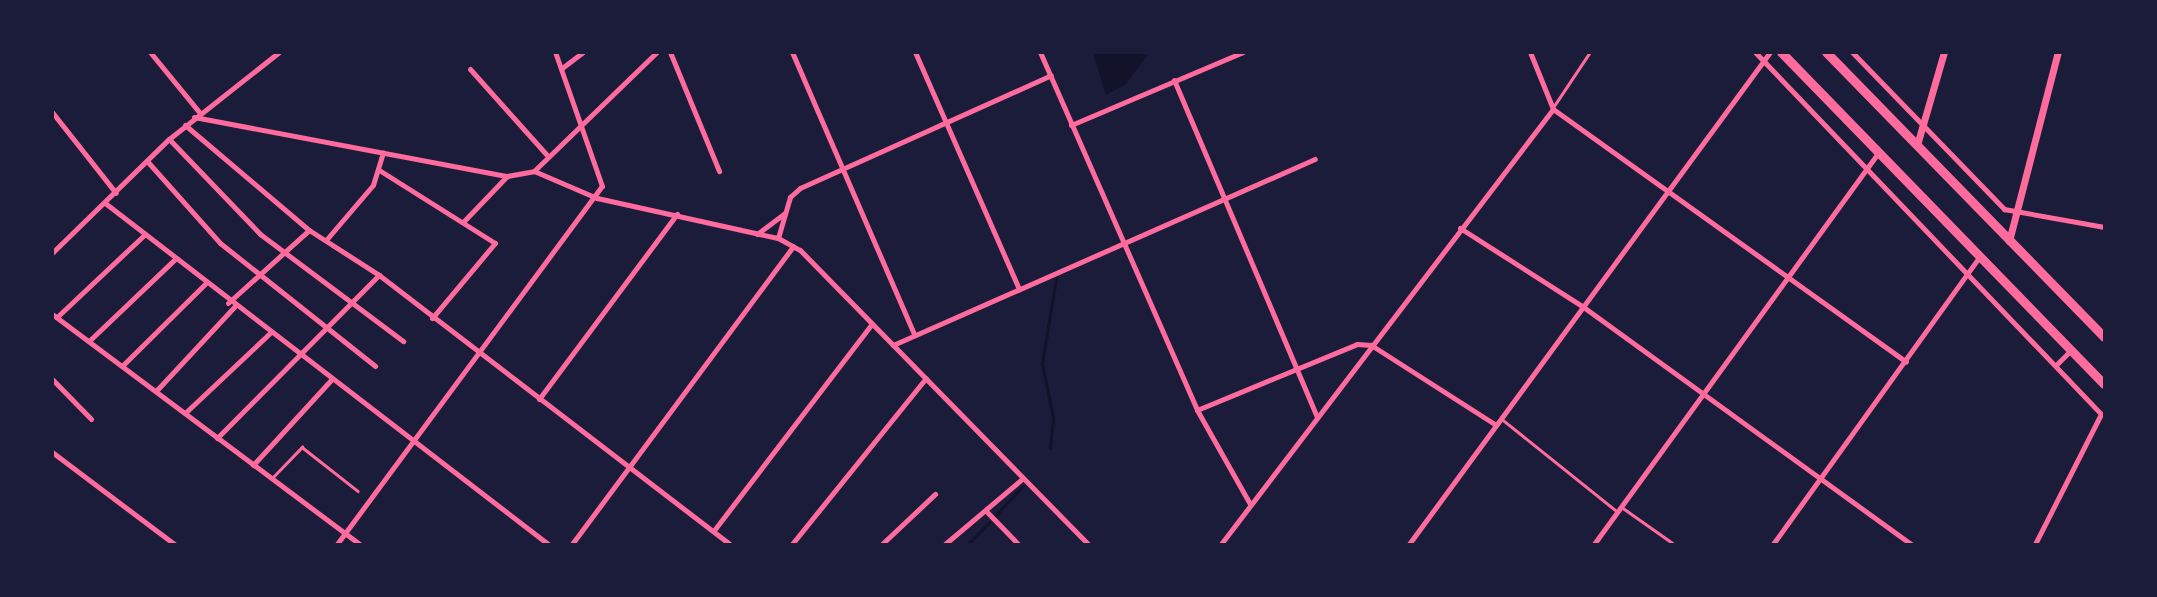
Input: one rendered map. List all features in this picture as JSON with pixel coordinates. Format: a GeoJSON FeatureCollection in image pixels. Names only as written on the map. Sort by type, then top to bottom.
{"type":"FeatureCollection","features":[{"type":"Feature","properties":{"kind":"highway"},"geometry":{"type":"LineString","coordinates":[[1781,52],[2105,384]]}},
{"type":"Feature","properties":{"kind":"highway"},"geometry":{"type":"LineString","coordinates":[[1826,52],[2105,337]]}},
{"type":"Feature","properties":{"kind":"street"},"geometry":{"type":"LineString","coordinates":[[150,52],[200,113]]}},
{"type":"Feature","properties":{"kind":"street"},"geometry":{"type":"LineString","coordinates":[[52,253],[169,139],[278,52]]}},
{"type":"Feature","properties":{"kind":"street"},"geometry":{"type":"LineString","coordinates":[[337,544],[477,353],[597,198],[602,186],[583,124],[555,52]]}},
{"type":"Feature","properties":{"kind":"street"},"geometry":{"type":"LineString","coordinates":[[562,68],[583,52]]}},
{"type":"Feature","properties":{"kind":"street"},"geometry":{"type":"LineString","coordinates":[[534,171],[546,153],[583,124],[657,52]]}},
{"type":"Feature","properties":{"kind":"street"},"geometry":{"type":"LineString","coordinates":[[670,52],[719,171]]}},
{"type":"Feature","properties":{"kind":"street"},"geometry":{"type":"LineString","coordinates":[[792,52],[914,334]]}},
{"type":"Feature","properties":{"kind":"street"},"geometry":{"type":"LineString","coordinates":[[915,52],[1019,289]]}},
{"type":"Feature","properties":{"kind":"street"},"geometry":{"type":"LineString","coordinates":[[1040,52],[1121,242],[1197,410],[1250,504]]}},
{"type":"Feature","properties":{"kind":"street"},"geometry":{"type":"LineString","coordinates":[[1071,125],[1243,52]]}},
{"type":"Feature","properties":{"kind":"street"},"geometry":{"type":"LineString","coordinates":[[1530,52],[1553,109],[1787,282],[1906,362]]}},
{"type":"Feature","properties":{"kind":"street"},"geometry":{"type":"LineString","coordinates":[[1755,52],[2095,405],[2102,422],[2035,544]]}},
{"type":"Feature","properties":{"kind":"street"},"geometry":{"type":"LineString","coordinates":[[1418,544],[1411,542],[1770,52]]}},
{"type":"Feature","properties":{"kind":"street"},"geometry":{"type":"LineString","coordinates":[[1852,52],[1997,204],[2018,216],[2105,228]]}},
{"type":"Feature","properties":{"kind":"street"},"geometry":{"type":"LineString","coordinates":[[1917,145],[1926,127],[1944,52]]}},
{"type":"Feature","properties":{"kind":"street"},"geometry":{"type":"LineString","coordinates":[[2009,241],[2018,216],[2058,52]]}},
{"type":"Feature","properties":{"kind":"street"},"geometry":{"type":"LineString","coordinates":[[470,69],[546,153]]}},
{"type":"Feature","properties":{"kind":"street"},"geometry":{"type":"LineString","coordinates":[[778,238],[792,194],[841,166],[946,123],[1051,75]]}},
{"type":"Feature","properties":{"kind":"street"},"geometry":{"type":"LineString","coordinates":[[1174,80],[1317,417]]}},
{"type":"Feature","properties":{"kind":"street"},"geometry":{"type":"LineString","coordinates":[[1221,544],[1553,109]]}},
{"type":"Feature","properties":{"kind":"street"},"geometry":{"type":"LineString","coordinates":[[52,112],[116,193]]}},
{"type":"Feature","properties":{"kind":"street"},"geometry":{"type":"LineString","coordinates":[[194,117],[507,176],[534,171],[597,198],[778,238],[793,246],[1088,544]]}},
{"type":"Feature","properties":{"kind":"street"},"geometry":{"type":"LineString","coordinates":[[185,125],[309,230],[379,275],[477,353],[629,463],[715,529],[730,544]]}},
{"type":"Feature","properties":{"kind":"street"},"geometry":{"type":"LineString","coordinates":[[169,139],[283,254],[402,341]]}},
{"type":"Feature","properties":{"kind":"street"},"geometry":{"type":"LineString","coordinates":[[326,240],[379,170],[383,153]]}},
{"type":"Feature","properties":{"kind":"street"},"geometry":{"type":"LineString","coordinates":[[1594,544],[1705,396],[1878,153]]}},
{"type":"Feature","properties":{"kind":"street"},"geometry":{"type":"LineString","coordinates":[[893,345],[1121,242],[1315,159]]}},
{"type":"Feature","properties":{"kind":"street"},"geometry":{"type":"LineString","coordinates":[[147,161],[213,236],[258,275],[326,324],[374,366]]}},
{"type":"Feature","properties":{"kind":"street"},"geometry":{"type":"LineString","coordinates":[[379,170],[464,221],[495,243],[432,318]]}},
{"type":"Feature","properties":{"kind":"street"},"geometry":{"type":"LineString","coordinates":[[464,221],[507,176]]}},
{"type":"Feature","properties":{"kind":"street"},"geometry":{"type":"LineString","coordinates":[[105,203],[228,303],[298,353],[412,444],[548,544]]}},
{"type":"Feature","properties":{"kind":"street"},"geometry":{"type":"LineString","coordinates":[[757,233],[785,213]]}},
{"type":"Feature","properties":{"kind":"street"},"geometry":{"type":"LineString","coordinates":[[539,399],[677,214]]}},
{"type":"Feature","properties":{"kind":"street"},"geometry":{"type":"LineString","coordinates":[[1460,228],[1582,306],[1911,544]]}},
{"type":"Feature","properties":{"kind":"street"},"geometry":{"type":"LineString","coordinates":[[228,303],[309,230]]}},
{"type":"Feature","properties":{"kind":"street"},"geometry":{"type":"LineString","coordinates":[[144,235],[55,315],[360,544]]}},
{"type":"Feature","properties":{"kind":"street"},"geometry":{"type":"LineString","coordinates":[[572,544],[629,463],[793,246]]}},
{"type":"Feature","properties":{"kind":"street"},"geometry":{"type":"LineString","coordinates":[[1773,544],[1979,257]]}},
{"type":"Feature","properties":{"kind":"street"},"geometry":{"type":"LineString","coordinates":[[89,341],[174,259]]}},
{"type":"Feature","properties":{"kind":"street"},"geometry":{"type":"LineString","coordinates":[[217,438],[326,324],[379,275]]}},
{"type":"Feature","properties":{"kind":"street"},"geometry":{"type":"LineString","coordinates":[[122,366],[206,283]]}},
{"type":"Feature","properties":{"kind":"street"},"geometry":{"type":"LineString","coordinates":[[156,391],[234,307]]}},
{"type":"Feature","properties":{"kind":"street"},"geometry":{"type":"LineString","coordinates":[[715,529],[872,324]]}},
{"type":"Feature","properties":{"kind":"street"},"geometry":{"type":"LineString","coordinates":[[185,413],[270,333]]}},
{"type":"Feature","properties":{"kind":"street"},"geometry":{"type":"LineString","coordinates":[[1197,410],[1357,344],[1371,345],[1496,425]]}},
{"type":"Feature","properties":{"kind":"street"},"geometry":{"type":"LineString","coordinates":[[2056,365],[2071,350]]}},
{"type":"Feature","properties":{"kind":"street"},"geometry":{"type":"LineString","coordinates":[[792,544],[926,378]]}},
{"type":"Feature","properties":{"kind":"street"},"geometry":{"type":"LineString","coordinates":[[52,379],[91,419]]}},
{"type":"Feature","properties":{"kind":"street"},"geometry":{"type":"LineString","coordinates":[[253,465],[331,380]]}},
{"type":"Feature","properties":{"kind":"street"},"geometry":{"type":"LineString","coordinates":[[52,452],[174,544]]}},
{"type":"Feature","properties":{"kind":"street"},"geometry":{"type":"LineString","coordinates":[[945,544],[988,513],[1023,478]]}},
{"type":"Feature","properties":{"kind":"street"},"geometry":{"type":"LineString","coordinates":[[882,544],[935,494]]}},
{"type":"Feature","properties":{"kind":"street"},"geometry":{"type":"LineString","coordinates":[[988,513],[1018,544]]}},
{"type":"Feature","properties":{"kind":"street"},"geometry":{"type":"LineString","coordinates":[[953,537],[961,544]]}},
{"type":"Feature","properties":{"kind":"lane"},"geometry":{"type":"LineString","coordinates":[[1553,109],[1590,52]]}},
{"type":"Feature","properties":{"kind":"lane"},"geometry":{"type":"LineString","coordinates":[[1501,419],[1619,509],[1674,544]]}},
{"type":"Feature","properties":{"kind":"lane"},"geometry":{"type":"LineString","coordinates":[[271,479],[302,447],[358,491]]}},
{"type":"Feature","properties":{"kind":"shaded area"},"geometry":{"type":"Polygon","coordinates":[[[1093,52],[1149,53],[1126,84],[1106,95],[1093,52]]]}},
{"type":"Feature","properties":{"kind":"waterway"},"geometry":{"type":"LineString","coordinates":[[1050,448],[1053,418],[1042,364],[1057,272]]}},
{"type":"Feature","properties":{"kind":"waterway"},"geometry":{"type":"LineString","coordinates":[[995,516],[1022,487]]}},
{"type":"Feature","properties":{"kind":"waterway"},"geometry":{"type":"LineString","coordinates":[[968,544],[989,522]]}}]}
